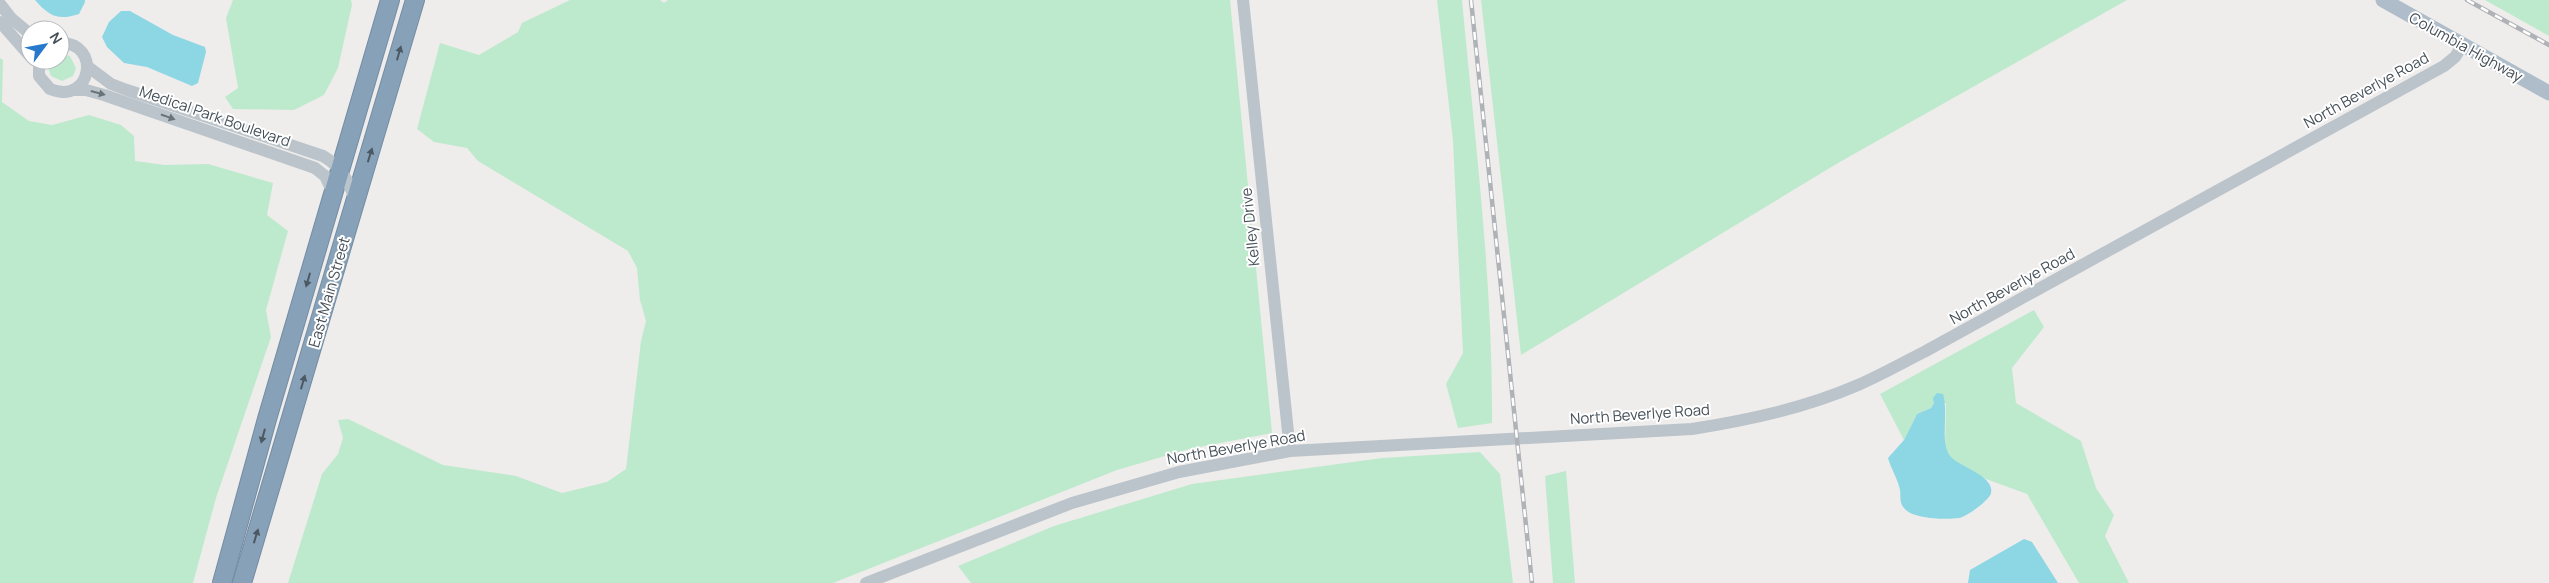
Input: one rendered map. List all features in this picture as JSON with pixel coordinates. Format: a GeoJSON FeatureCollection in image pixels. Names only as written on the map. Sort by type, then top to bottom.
{"type":"FeatureCollection","features":[{"type":"Feature","properties":{"kind":"highway","name":"East Main Street"},"geometry":{"type":"LineString","coordinates":[[222,583],[390,0]]}},
{"type":"Feature","properties":{"kind":"highway","name":"East Main Street"},"geometry":{"type":"LineString","coordinates":[[242,583],[415,0]]}},
{"type":"Feature","properties":{"kind":"main road","name":"Columbia Highway"},"geometry":{"type":"LineString","coordinates":[[2383,0],[2462,46],[2549,93]]}},
{"type":"Feature","properties":{"kind":"street","name":"Kelley Drive"},"geometry":{"type":"LineString","coordinates":[[1243,0],[1290,452]]}},
{"type":"Feature","properties":{"kind":"street"},"geometry":{"type":"LineString","coordinates":[[0,4],[20,25]]}},
{"type":"Feature","properties":{"kind":"street"},"geometry":{"type":"LineString","coordinates":[[0,22],[20,45]]}},
{"type":"Feature","properties":{"kind":"street","name":"Medical Park Boulevard"},"geometry":{"type":"LineString","coordinates":[[70,45],[80,50],[87,66],[111,84],[323,156],[340,169],[346,177],[356,202]]}},
{"type":"Feature","properties":{"kind":"street","name":"North Beverlye Road"},"geometry":{"type":"LineString","coordinates":[[866,583],[952,548],[1103,493],[1179,472],[1290,452],[1692,429],[1747,420],[1823,398],[1858,385],[1924,352],[2338,125],[2444,66],[2455,57],[2462,46]]}},
{"type":"Feature","properties":{"kind":"street"},"geometry":{"type":"LineString","coordinates":[[73,90],[85,78],[87,66]]}},
{"type":"Feature","properties":{"kind":"street","name":"Medical Park Boulevard"},"geometry":{"type":"LineString","coordinates":[[39,70],[42,81],[50,90],[62,93],[73,90],[86,90],[104,95],[315,168],[324,176],[333,193]]}},
{"type":"Feature","properties":{"kind":"street"},"geometry":{"type":"LineString","coordinates":[[323,156],[334,153],[347,144]]}},
{"type":"Feature","properties":{"kind":"green space"},"geometry":{"type":"Polygon","coordinates":[[[233,0],[351,0],[352,5],[338,68],[324,95],[294,110],[233,109],[225,97],[238,88],[226,18],[233,0]]]}},
{"type":"Feature","properties":{"kind":"green space"},"geometry":{"type":"Polygon","coordinates":[[[570,0],[660,0],[664,3],[668,0],[1230,0],[1272,433],[1189,449],[1117,470],[833,583],[288,583],[322,474],[338,454],[343,438],[338,420],[348,419],[443,465],[516,476],[562,493],[607,482],[626,469],[641,341],[646,321],[640,300],[637,268],[628,251],[478,161],[467,148],[434,142],[417,129],[440,43],[479,55],[518,32],[522,23],[570,0]]]}},
{"type":"Feature","properties":{"kind":"green space"},"geometry":{"type":"Polygon","coordinates":[[[1437,0],[1462,0],[1490,317],[1492,423],[1458,428],[1446,384],[1463,353],[1453,141],[1437,0]]]}},
{"type":"Feature","properties":{"kind":"green space"},"geometry":{"type":"Polygon","coordinates":[[[1481,0],[2127,0],[1838,163],[1521,355],[1481,0]]]}},
{"type":"Feature","properties":{"kind":"green space"},"geometry":{"type":"Polygon","coordinates":[[[2485,0],[2549,0],[2549,36],[2485,0]]]}},
{"type":"Feature","properties":{"kind":"green space"},"geometry":{"type":"Polygon","coordinates":[[[70,56],[76,68],[73,76],[62,81],[51,76],[49,70],[70,70],[70,56]]]}},
{"type":"Feature","properties":{"kind":"green space"},"geometry":{"type":"Polygon","coordinates":[[[0,58],[3,60],[2,102],[29,121],[52,125],[89,115],[121,125],[134,136],[135,161],[165,165],[208,164],[273,183],[267,215],[288,231],[266,310],[271,337],[216,498],[193,583],[0,583],[0,58]]]}},
{"type":"Feature","properties":{"kind":"green space"},"geometry":{"type":"Polygon","coordinates":[[[2034,310],[2044,327],[2012,368],[2016,403],[2081,441],[2096,488],[2114,515],[2105,536],[2129,583],[2079,583],[2027,494],[1986,479],[1959,465],[1949,456],[1945,448],[1946,403],[1934,403],[1931,408],[1917,414],[1904,440],[1880,394],[2034,310]]]}},
{"type":"Feature","properties":{"kind":"green space"},"geometry":{"type":"Polygon","coordinates":[[[1480,452],[1500,474],[1513,583],[971,583],[958,566],[1054,526],[1192,484],[1382,458],[1480,452]]]}},
{"type":"Feature","properties":{"kind":"green space"},"geometry":{"type":"Polygon","coordinates":[[[1566,471],[1575,583],[1553,583],[1545,476],[1566,471]]]}},
{"type":"Feature","properties":{"kind":"water"},"geometry":{"type":"Polygon","coordinates":[[[35,0],[85,0],[85,2],[79,14],[60,17],[54,16],[45,10],[35,0]]]}},
{"type":"Feature","properties":{"kind":"water"},"geometry":{"type":"Polygon","coordinates":[[[121,11],[130,11],[173,35],[205,47],[206,52],[198,83],[192,86],[147,67],[124,63],[107,47],[102,37],[109,22],[121,11]]]}},
{"type":"Feature","properties":{"kind":"water"},"geometry":{"type":"Polygon","coordinates":[[[1937,393],[1943,394],[1945,401],[1947,452],[1955,461],[1976,472],[1991,487],[1991,493],[1987,500],[1959,518],[1921,517],[1908,512],[1901,504],[1899,486],[1888,458],[1904,440],[1917,414],[1931,408],[1934,403],[1933,398],[1937,393]]]}},
{"type":"Feature","properties":{"kind":"water"},"geometry":{"type":"Polygon","coordinates":[[[2024,539],[2032,542],[2058,583],[1968,583],[1970,570],[2024,539]]]}},
{"type":"Feature","properties":{"kind":"railway"},"geometry":{"type":"LineString","coordinates":[[1471,0],[1532,583]]}},
{"type":"Feature","properties":{"kind":"railway"},"geometry":{"type":"LineString","coordinates":[[2467,0],[2549,45]]}}]}
